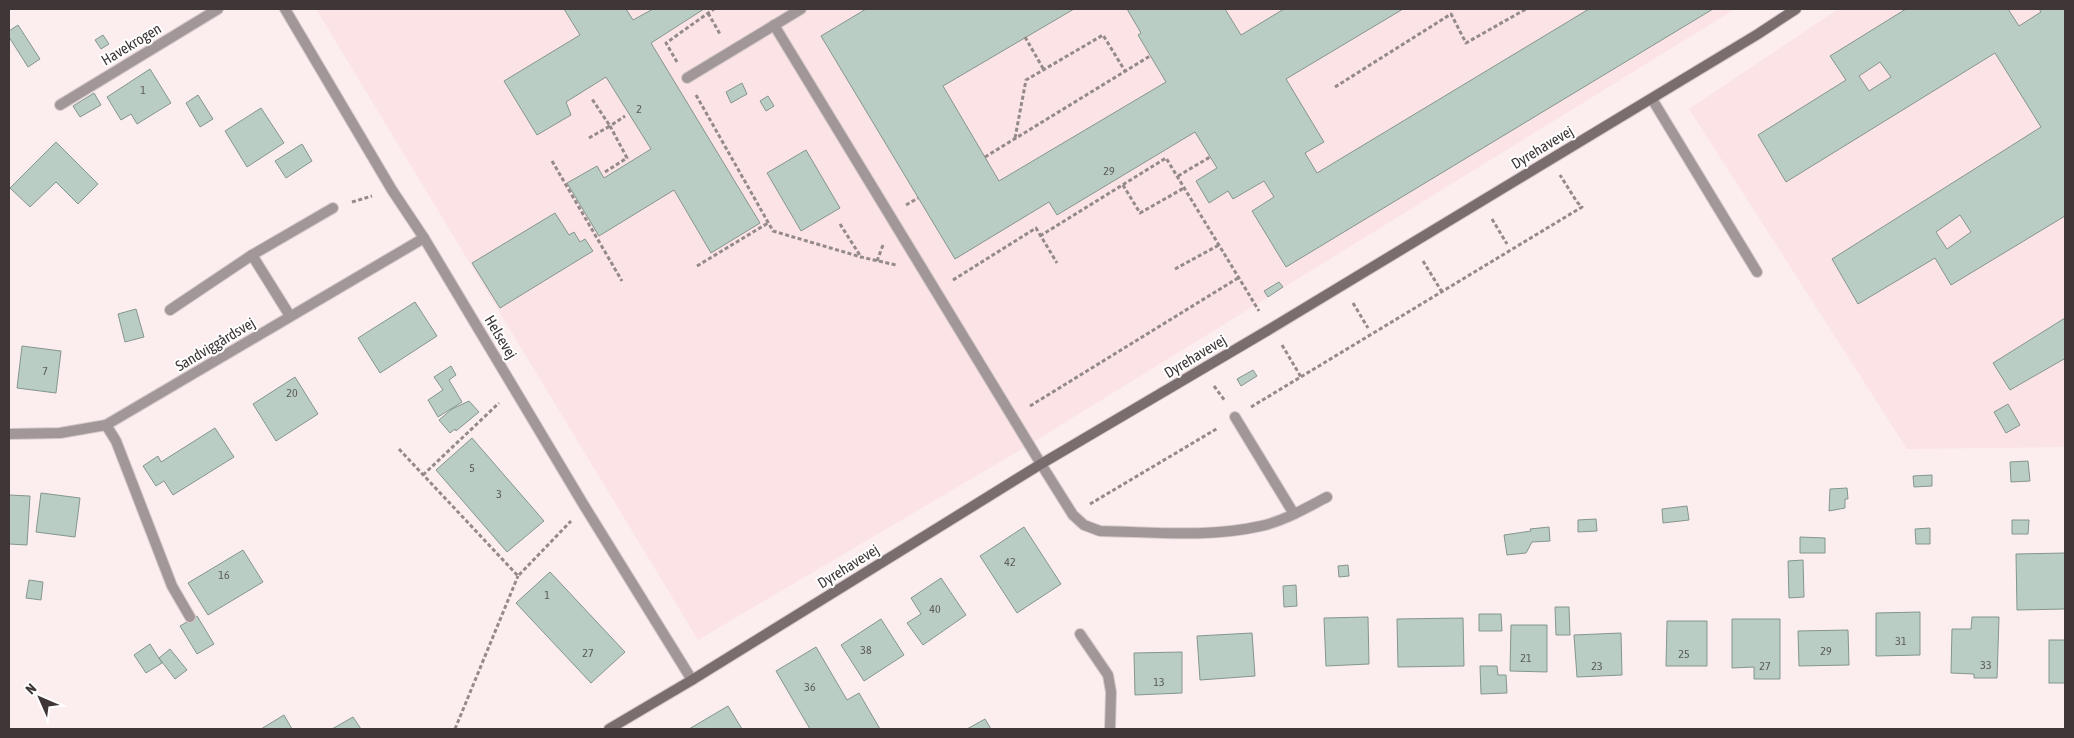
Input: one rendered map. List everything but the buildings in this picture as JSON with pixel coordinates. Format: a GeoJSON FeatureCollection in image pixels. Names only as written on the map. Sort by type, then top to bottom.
{"type":"FeatureCollection","features":[{"type":"Feature","properties":{"kind":"street","name":"Havekrogen"},"geometry":{"type":"LineString","coordinates":[[60,105],[218,9]]}},
{"type":"Feature","properties":{"kind":"street","name":"Helsevej"},"geometry":{"type":"LineString","coordinates":[[285,9],[392,190],[424,238],[692,680]]}},
{"type":"Feature","properties":{"kind":"street"},"geometry":{"type":"LineString","coordinates":[[687,78],[802,9]]}},
{"type":"Feature","properties":{"kind":"street","name":"Dyrehavevej"},"geometry":{"type":"LineString","coordinates":[[609,729],[692,680],[1041,464],[1270,329],[1652,99],[1796,9]]}},
{"type":"Feature","properties":{"kind":"street"},"geometry":{"type":"LineString","coordinates":[[774,25],[1073,515],[1084,524],[1100,530],[1210,534],[1262,526],[1294,514],[1327,497]]}},
{"type":"Feature","properties":{"kind":"street"},"geometry":{"type":"LineString","coordinates":[[1652,99],[1756,272]]}},
{"type":"Feature","properties":{"kind":"street"},"geometry":{"type":"LineString","coordinates":[[170,310],[252,256],[332,208]]}},
{"type":"Feature","properties":{"kind":"street","name":"Sandviggårdsvej"},"geometry":{"type":"LineString","coordinates":[[9,434],[60,433],[106,424],[424,238]]}},
{"type":"Feature","properties":{"kind":"street"},"geometry":{"type":"LineString","coordinates":[[252,256],[290,316]]}},
{"type":"Feature","properties":{"kind":"street"},"geometry":{"type":"LineString","coordinates":[[1235,417],[1294,514]]}},
{"type":"Feature","properties":{"kind":"street"},"geometry":{"type":"LineString","coordinates":[[106,424],[116,441],[172,586],[190,617]]}},
{"type":"Feature","properties":{"kind":"street"},"geometry":{"type":"LineString","coordinates":[[1080,634],[1108,676],[1111,692],[1110,729]]}},
{"type":"Feature","properties":{"kind":"path"},"geometry":{"type":"LineString","coordinates":[[714,9],[666,43],[773,231],[860,257],[924,271]]}},
{"type":"Feature","properties":{"kind":"path"},"geometry":{"type":"LineString","coordinates":[[1335,87],[1450,14],[1466,43],[1526,9]]}},
{"type":"Feature","properties":{"kind":"path"},"geometry":{"type":"LineString","coordinates":[[1014,139],[1026,80],[1103,35],[1125,71]]}},
{"type":"Feature","properties":{"kind":"path"},"geometry":{"type":"LineString","coordinates":[[1025,37],[1044,70]]}},
{"type":"Feature","properties":{"kind":"path"},"geometry":{"type":"LineString","coordinates":[[984,157],[1150,56]]}},
{"type":"Feature","properties":{"kind":"path"},"geometry":{"type":"LineString","coordinates":[[592,99],[610,126],[627,158],[605,172]]}},
{"type":"Feature","properties":{"kind":"path"},"geometry":{"type":"LineString","coordinates":[[590,138],[625,116]]}},
{"type":"Feature","properties":{"kind":"path"},"geometry":{"type":"LineString","coordinates":[[1178,176],[1210,157]]}},
{"type":"Feature","properties":{"kind":"path"},"geometry":{"type":"LineString","coordinates":[[1040,236],[1166,158],[1248,294]]}},
{"type":"Feature","properties":{"kind":"path"},"geometry":{"type":"LineString","coordinates":[[552,160],[622,281]]}},
{"type":"Feature","properties":{"kind":"path"},"geometry":{"type":"LineString","coordinates":[[1123,185],[1140,212],[1184,188]]}},
{"type":"Feature","properties":{"kind":"path"},"geometry":{"type":"LineString","coordinates":[[1073,515],[1582,207],[1568,188]]}},
{"type":"Feature","properties":{"kind":"path"},"geometry":{"type":"LineString","coordinates":[[332,208],[392,190]]}},
{"type":"Feature","properties":{"kind":"path"},"geometry":{"type":"LineString","coordinates":[[697,266],[768,223]]}},
{"type":"Feature","properties":{"kind":"path"},"geometry":{"type":"LineString","coordinates":[[840,224],[860,257]]}},
{"type":"Feature","properties":{"kind":"path"},"geometry":{"type":"LineString","coordinates":[[1494,224],[1507,244]]}},
{"type":"Feature","properties":{"kind":"path"},"geometry":{"type":"LineString","coordinates":[[936,291],[1036,228],[1057,263]]}},
{"type":"Feature","properties":{"kind":"path"},"geometry":{"type":"LineString","coordinates":[[1175,269],[1219,245]]}},
{"type":"Feature","properties":{"kind":"path"},"geometry":{"type":"LineString","coordinates":[[1427,268],[1442,292]]}},
{"type":"Feature","properties":{"kind":"path"},"geometry":{"type":"LineString","coordinates":[[1012,417],[1238,278]]}},
{"type":"Feature","properties":{"kind":"path"},"geometry":{"type":"LineString","coordinates":[[1357,310],[1368,328]]}},
{"type":"Feature","properties":{"kind":"path"},"geometry":{"type":"LineString","coordinates":[[1286,351],[1301,377]]}},
{"type":"Feature","properties":{"kind":"path"},"geometry":{"type":"LineString","coordinates":[[423,475],[514,388]]}},
{"type":"Feature","properties":{"kind":"path"},"geometry":{"type":"LineString","coordinates":[[399,449],[518,576]]}},
{"type":"Feature","properties":{"kind":"path"},"geometry":{"type":"LineString","coordinates":[[455,729],[518,576],[585,506]]}},
{"type":"Feature","properties":{"kind":"shaded area"},"geometry":{"type":"Polygon","coordinates":[[[316,9],[1735,9],[1022,449],[698,640],[316,9]]]}},
{"type":"Feature","properties":{"kind":"shaded area"},"geometry":{"type":"Polygon","coordinates":[[[1838,9],[2065,9],[2065,447],[1907,449],[1689,109],[1838,9]]]}}]}
